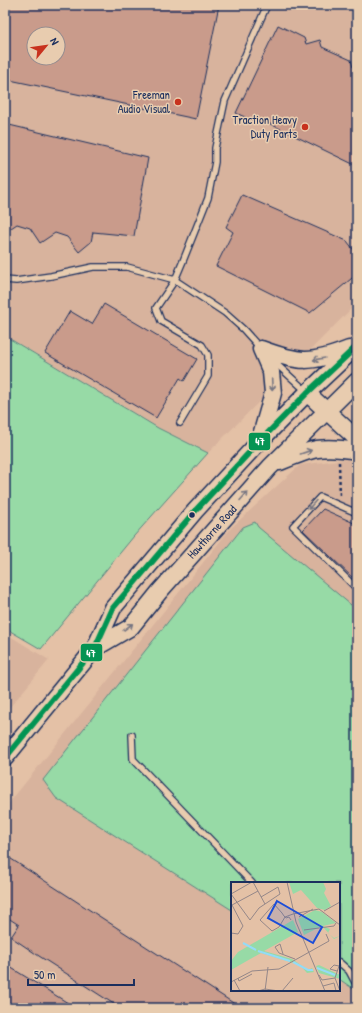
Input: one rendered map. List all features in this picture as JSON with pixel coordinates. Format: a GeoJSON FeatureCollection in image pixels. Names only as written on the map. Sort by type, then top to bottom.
{"type":"FeatureCollection","features":[{"type":"Feature","properties":{"kind":"main road"},"geometry":{"type":"LineString","coordinates":[[261,348],[285,358],[308,360],[332,356],[357,346]]}},
{"type":"Feature","properties":{"kind":"main road","name":"Hawthorne Road"},"geometry":{"type":"LineString","coordinates":[[10,749],[95,648],[113,608],[194,511],[307,393],[357,346]]}},
{"type":"Feature","properties":{"kind":"main road"},"geometry":{"type":"LineString","coordinates":[[259,442],[273,393],[271,372],[261,348]]}},
{"type":"Feature","properties":{"kind":"main road","name":"Hawthorne Road"},"geometry":{"type":"LineString","coordinates":[[95,648],[131,627],[160,591],[270,467],[357,381]]}},
{"type":"Feature","properties":{"kind":"main road"},"geometry":{"type":"LineString","coordinates":[[307,393],[357,439]]}},
{"type":"Feature","properties":{"kind":"main road"},"geometry":{"type":"LineString","coordinates":[[270,467],[312,450],[332,448],[357,451]]}},
{"type":"Feature","properties":{"kind":"lane"},"geometry":{"type":"LineString","coordinates":[[180,423],[208,376],[208,355],[202,345],[161,321],[156,308],[184,261],[208,198],[215,162],[214,148],[225,101],[268,5]]}},
{"type":"Feature","properties":{"kind":"lane"},"geometry":{"type":"LineString","coordinates":[[5,280],[16,281],[46,277],[93,267],[127,267],[174,280],[225,313],[307,393]]}},
{"type":"Feature","properties":{"kind":"lane"},"geometry":{"type":"LineString","coordinates":[[357,513],[320,496],[293,526],[357,588]]}},
{"type":"Feature","properties":{"kind":"lane"},"geometry":{"type":"LineString","coordinates":[[132,735],[133,759],[251,882]]}},
{"type":"Feature","properties":{"kind":"lane"},"geometry":{"type":"LineString","coordinates":[[340,963],[349,971],[357,986]]}},
{"type":"Feature","properties":{"kind":"path"},"geometry":{"type":"LineString","coordinates":[[338,457],[340,506]]}},
{"type":"Feature","properties":{"kind":"shaded area"},"geometry":{"type":"Polygon","coordinates":[[[5,5],[357,5],[357,303],[208,453],[158,428],[5,336],[5,5]]]}},
{"type":"Feature","properties":{"kind":"shaded area"},"geometry":{"type":"Polygon","coordinates":[[[347,459],[357,468],[357,1008],[5,1008],[5,808],[231,528],[300,465],[347,459]]]}},
{"type":"Feature","properties":{"kind":"shaded area"},"geometry":{"type":"Polygon","coordinates":[[[5,633],[49,660],[5,713],[5,633]]]}},
{"type":"Feature","properties":{"kind":"green space"},"geometry":{"type":"Polygon","coordinates":[[[5,336],[158,428],[208,453],[134,536],[41,649],[5,628],[5,336]]]}},
{"type":"Feature","properties":{"kind":"green space"},"geometry":{"type":"Polygon","coordinates":[[[255,522],[258,527],[357,610],[357,992],[340,980],[340,882],[231,882],[231,909],[56,798],[43,780],[243,527],[255,522]]]}},
{"type":"Feature","properties":{"kind":"building"},"geometry":{"type":"Polygon","coordinates":[[[5,5],[219,5],[196,119],[5,79],[5,5]]]}},
{"type":"Feature","properties":{"kind":"building"},"geometry":{"type":"Polygon","coordinates":[[[278,25],[304,38],[306,44],[320,40],[322,47],[351,60],[353,67],[357,66],[357,166],[262,120],[260,124],[236,113],[278,25]]]}},
{"type":"Feature","properties":{"kind":"building"},"geometry":{"type":"Polygon","coordinates":[[[5,124],[148,158],[134,236],[93,232],[91,242],[79,252],[67,237],[55,233],[40,243],[30,228],[17,224],[5,232],[5,124]]]}},
{"type":"Feature","properties":{"kind":"building"},"geometry":{"type":"Polygon","coordinates":[[[242,195],[347,241],[357,254],[357,274],[310,313],[216,266],[233,232],[226,227],[242,195]]]}},
{"type":"Feature","properties":{"kind":"building"},"geometry":{"type":"Polygon","coordinates":[[[104,304],[197,359],[184,381],[180,378],[156,418],[45,353],[70,311],[92,324],[104,304]]]}},
{"type":"Feature","properties":{"kind":"building"},"geometry":{"type":"Polygon","coordinates":[[[323,509],[354,523],[357,526],[357,582],[303,530],[323,509]]]}},
{"type":"Feature","properties":{"kind":"building"},"geometry":{"type":"Polygon","coordinates":[[[5,855],[241,1008],[120,1008],[39,956],[11,937],[19,925],[5,916],[5,855]]]}},
{"type":"Feature","properties":{"kind":"building"},"geometry":{"type":"Polygon","coordinates":[[[5,964],[76,1008],[5,1008],[5,964]]]}},
{"type":"Feature","properties":{"kind":"transit line","name":"47"},"geometry":{"type":"LineString","coordinates":[[5,758],[95,648],[113,608],[195,511],[307,393],[357,346]]}},
{"type":"Feature","properties":{"kind":"place","name":"Freeman Audio Visual"},"geometry":{"type":"Point","coordinates":[178,102]}},
{"type":"Feature","properties":{"kind":"place","name":"Traction Heavy Duty Parts"},"geometry":{"type":"Point","coordinates":[305,127]}}]}
